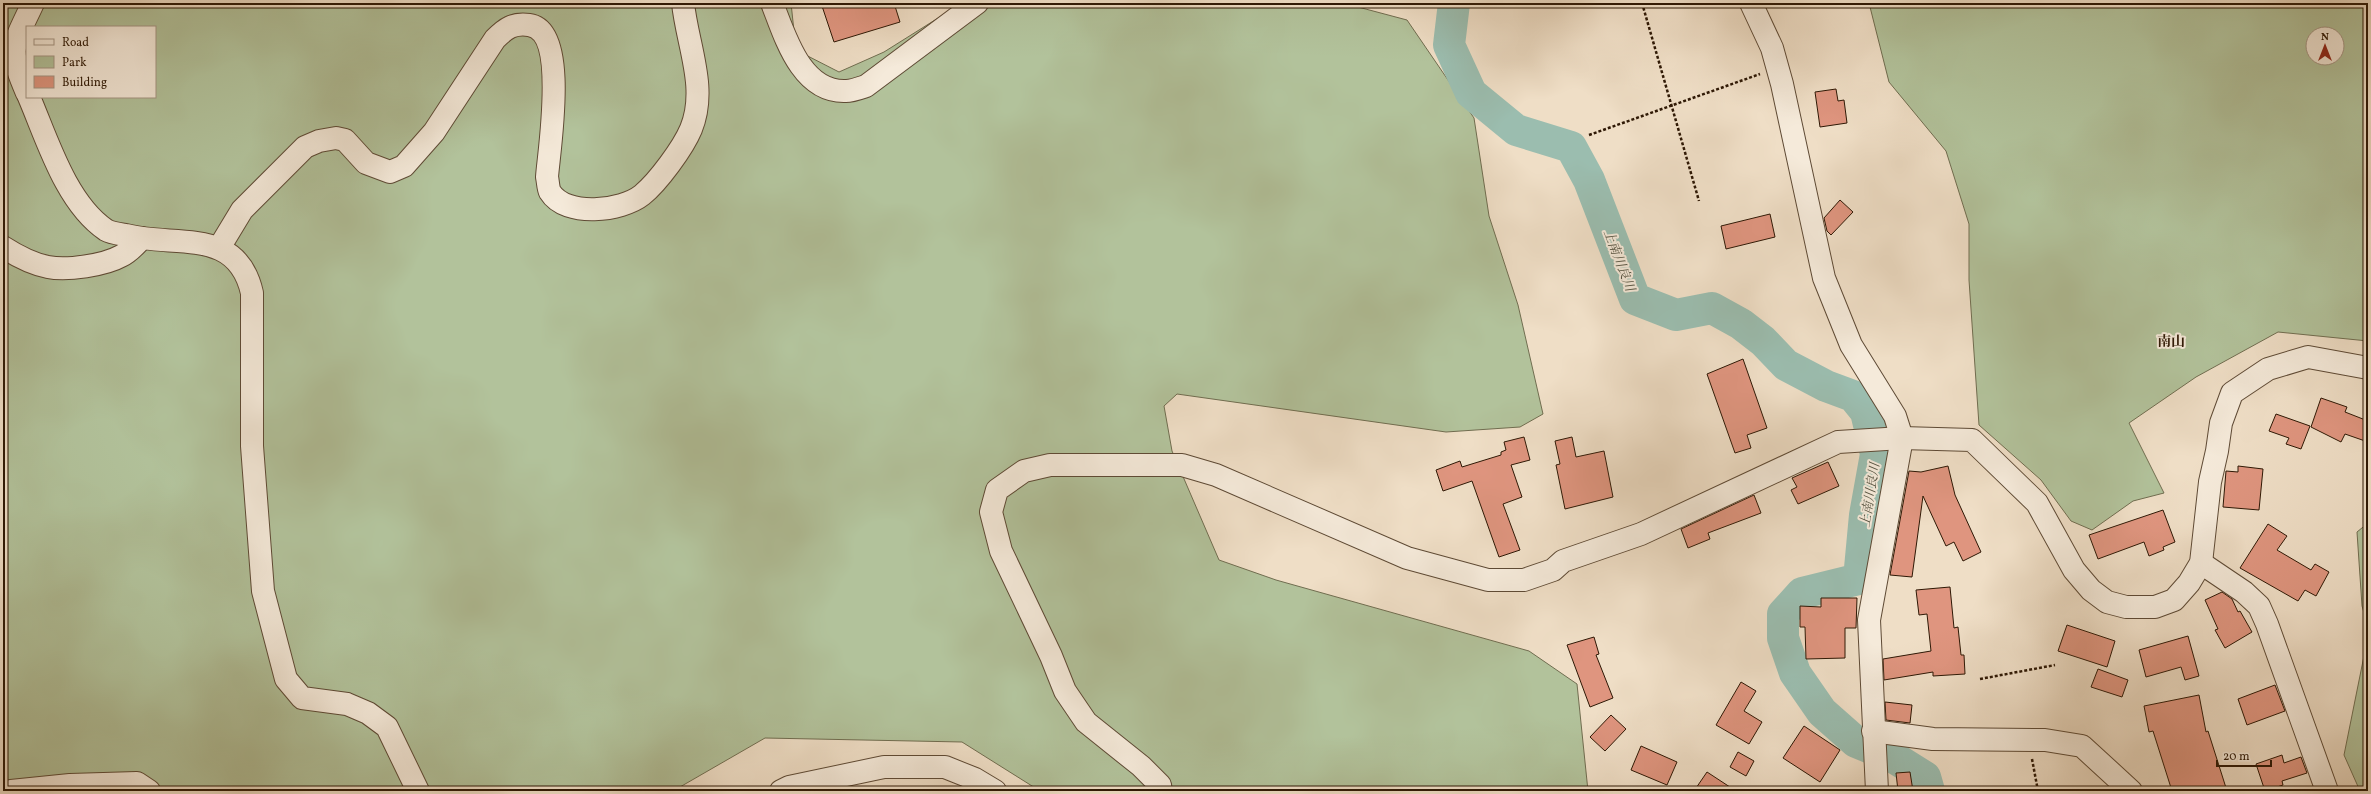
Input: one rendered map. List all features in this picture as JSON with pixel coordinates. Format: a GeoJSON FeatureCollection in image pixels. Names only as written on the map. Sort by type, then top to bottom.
{"type":"FeatureCollection","features":[{"type":"Feature","properties":{"kind":"street"},"geometry":{"type":"LineString","coordinates":[[26,91],[16,66],[14,51],[16,41],[34,3]]}},
{"type":"Feature","properties":{"kind":"street"},"geometry":{"type":"LineString","coordinates":[[219,248],[242,210],[305,148],[319,141],[336,138],[345,140],[366,163],[390,172],[404,166],[434,132],[495,39],[507,27],[520,24],[534,26],[545,35],[551,48],[554,80],[547,177],[550,191],[561,202],[577,209],[623,205],[642,195],[662,174],[691,129],[698,100],[696,78],[683,3]]}},
{"type":"Feature","properties":{"kind":"street"},"geometry":{"type":"LineString","coordinates":[[772,3],[789,46],[806,73],[821,85],[846,91],[866,86],[977,3]]}},
{"type":"Feature","properties":{"kind":"street"},"geometry":{"type":"LineString","coordinates":[[1751,3],[1772,48],[1780,77],[1824,278],[1851,345],[1895,416],[1894,438],[1869,620],[1877,791]]}},
{"type":"Feature","properties":{"kind":"street"},"geometry":{"type":"LineString","coordinates":[[29,98],[65,180],[88,214],[107,230],[142,238],[205,244],[219,248],[232,256],[249,281],[252,294],[252,446],[263,591],[286,679],[302,698],[347,704],[368,713],[387,728],[418,791]]}},
{"type":"Feature","properties":{"kind":"street"},"geometry":{"type":"LineString","coordinates":[[3,247],[24,259],[49,268],[80,268],[120,257],[132,249],[142,238]]}},
{"type":"Feature","properties":{"kind":"street"},"geometry":{"type":"LineString","coordinates":[[1160,791],[1160,785],[1141,766],[1086,722],[1065,692],[1051,656],[1001,551],[991,512],[997,490],[1024,471],[1050,465],[1182,465],[1216,475],[1407,558],[1488,580],[1524,580],[1553,570],[1563,561],[1641,534],[1838,442],[1859,439],[1894,438],[1972,440],[2037,503],[2074,570],[2091,590],[2108,602],[2140,608],[2156,607],[2174,600],[2189,583],[2201,563],[2210,482],[2221,423],[2232,393],[2268,369],[2308,357],[2368,368]]}},
{"type":"Feature","properties":{"kind":"street"},"geometry":{"type":"LineString","coordinates":[[2201,563],[2244,592],[2258,606],[2267,624],[2327,791]]}},
{"type":"Feature","properties":{"kind":"street"},"geometry":{"type":"LineString","coordinates":[[1873,731],[1933,739],[2045,740],[2082,746],[2131,791]]}},
{"type":"Feature","properties":{"kind":"street"},"geometry":{"type":"LineString","coordinates":[[781,791],[790,787],[845,774],[884,767],[945,767],[975,780],[995,791]]}},
{"type":"Feature","properties":{"kind":"street"},"geometry":{"type":"LineString","coordinates":[[11,791],[70,785],[137,783],[149,791]]}},
{"type":"Feature","properties":{"kind":"path"},"geometry":{"type":"LineString","coordinates":[[1642,3],[1698,201]]}},
{"type":"Feature","properties":{"kind":"path"},"geometry":{"type":"LineString","coordinates":[[1589,135],[1672,107],[1762,73]]}},
{"type":"Feature","properties":{"kind":"path"},"geometry":{"type":"LineString","coordinates":[[1980,679],[2055,665]]}},
{"type":"Feature","properties":{"kind":"path"},"geometry":{"type":"LineString","coordinates":[[2032,756],[2038,791]]}},
{"type":"Feature","properties":{"kind":"green space"},"geometry":{"type":"Polygon","coordinates":[[[3,3],[791,3],[796,50],[839,72],[884,52],[962,3],[1343,3],[1407,20],[1474,118],[1489,216],[1518,305],[1543,414],[1520,427],[1446,432],[1177,394],[1164,406],[1172,451],[1219,560],[1276,580],[1529,651],[1577,684],[1588,791],[1040,791],[962,742],[765,738],[673,791],[3,791],[3,3]]]}},
{"type":"Feature","properties":{"kind":"green space"},"geometry":{"type":"Polygon","coordinates":[[[1869,3],[2368,3],[2368,341],[2278,332],[2196,377],[2129,423],[2164,493],[2133,501],[2092,530],[2071,521],[2041,480],[1979,425],[1969,280],[1969,224],[1946,151],[1889,82],[1869,3]]]}},
{"type":"Feature","properties":{"kind":"green space"},"geometry":{"type":"Polygon","coordinates":[[[2368,523],[2368,626],[2362,606],[2357,532],[2368,523]]]}},
{"type":"Feature","properties":{"kind":"green space"},"geometry":{"type":"Polygon","coordinates":[[[2368,636],[2368,791],[2360,791],[2344,755],[2368,636]]]}},
{"type":"Feature","properties":{"kind":"building"},"geometry":{"type":"Polygon","coordinates":[[[821,3],[853,3],[854,7],[867,3],[894,3],[900,22],[834,42],[821,3]]]}},
{"type":"Feature","properties":{"kind":"building"},"geometry":{"type":"Polygon","coordinates":[[[1836,89],[1838,101],[1844,100],[1847,123],[1820,127],[1815,92],[1836,89]]]}},
{"type":"Feature","properties":{"kind":"building"},"geometry":{"type":"Polygon","coordinates":[[[1840,200],[1853,212],[1831,235],[1827,231],[1824,218],[1840,200]]]}},
{"type":"Feature","properties":{"kind":"building"},"geometry":{"type":"Polygon","coordinates":[[[1770,214],[1775,237],[1726,249],[1721,226],[1770,214]]]}},
{"type":"Feature","properties":{"kind":"building"},"geometry":{"type":"Polygon","coordinates":[[[1743,359],[1767,428],[1747,435],[1751,448],[1735,453],[1707,374],[1743,359]]]}},
{"type":"Feature","properties":{"kind":"building"},"geometry":{"type":"Polygon","coordinates":[[[2321,398],[2347,407],[2345,412],[2368,421],[2368,442],[2345,434],[2341,442],[2311,427],[2321,398]]]}},
{"type":"Feature","properties":{"kind":"building"},"geometry":{"type":"Polygon","coordinates":[[[2276,414],[2310,426],[2301,449],[2286,444],[2289,438],[2269,431],[2276,414]]]}},
{"type":"Feature","properties":{"kind":"building"},"geometry":{"type":"Polygon","coordinates":[[[1524,437],[1530,460],[1511,465],[1522,497],[1503,504],[1520,550],[1499,557],[1472,481],[1443,491],[1436,470],[1460,461],[1462,467],[1501,455],[1501,452],[1506,450],[1504,442],[1524,437]]]}},
{"type":"Feature","properties":{"kind":"building"},"geometry":{"type":"Polygon","coordinates":[[[1572,437],[1576,457],[1604,451],[1613,497],[1565,509],[1556,465],[1560,464],[1555,441],[1572,437]]]}},
{"type":"Feature","properties":{"kind":"building"},"geometry":{"type":"Polygon","coordinates":[[[1828,462],[1839,486],[1798,504],[1791,490],[1797,487],[1792,478],[1828,462]]]}},
{"type":"Feature","properties":{"kind":"building"},"geometry":{"type":"Polygon","coordinates":[[[1948,466],[1955,495],[1981,552],[1963,561],[1954,542],[1946,546],[1923,496],[1912,577],[1890,575],[1909,471],[1921,472],[1948,466]]]}},
{"type":"Feature","properties":{"kind":"building"},"geometry":{"type":"Polygon","coordinates":[[[2238,466],[2263,469],[2259,510],[2223,507],[2226,471],[2238,472],[2238,466]]]}},
{"type":"Feature","properties":{"kind":"building"},"geometry":{"type":"Polygon","coordinates":[[[1754,495],[1761,513],[1708,533],[1710,539],[1688,548],[1681,529],[1754,495]]]}},
{"type":"Feature","properties":{"kind":"building"},"geometry":{"type":"Polygon","coordinates":[[[2163,510],[2175,542],[2163,547],[2164,550],[2149,556],[2144,542],[2098,559],[2089,535],[2163,510]]]}},
{"type":"Feature","properties":{"kind":"building"},"geometry":{"type":"Polygon","coordinates":[[[2268,524],[2287,536],[2277,550],[2311,570],[2315,564],[2329,572],[2316,596],[2305,590],[2298,601],[2240,568],[2268,524]]]}},
{"type":"Feature","properties":{"kind":"building"},"geometry":{"type":"Polygon","coordinates":[[[1950,587],[1954,628],[1958,627],[1961,655],[1964,655],[1965,674],[1933,676],[1933,672],[1884,680],[1883,659],[1931,651],[1927,614],[1919,615],[1916,590],[1950,587]]]}},
{"type":"Feature","properties":{"kind":"building"},"geometry":{"type":"Polygon","coordinates":[[[2222,592],[2232,599],[2238,612],[2240,611],[2252,632],[2225,648],[2215,630],[2218,629],[2205,600],[2222,592]]]}},
{"type":"Feature","properties":{"kind":"building"},"geometry":{"type":"Polygon","coordinates":[[[1821,598],[1857,598],[1856,628],[1845,628],[1845,658],[1806,659],[1805,627],[1800,627],[1800,606],[1821,607],[1821,598]]]}},
{"type":"Feature","properties":{"kind":"building"},"geometry":{"type":"Polygon","coordinates":[[[2067,625],[2115,641],[2107,667],[2058,651],[2067,625]]]}},
{"type":"Feature","properties":{"kind":"building"},"geometry":{"type":"Polygon","coordinates":[[[2188,636],[2199,676],[2185,680],[2181,667],[2146,677],[2139,650],[2188,636]]]}},
{"type":"Feature","properties":{"kind":"building"},"geometry":{"type":"Polygon","coordinates":[[[1594,637],[1599,654],[1596,655],[1613,698],[1590,707],[1567,645],[1594,637]]]}},
{"type":"Feature","properties":{"kind":"building"},"geometry":{"type":"Polygon","coordinates":[[[2098,669],[2128,680],[2122,697],[2091,687],[2098,669]]]}},
{"type":"Feature","properties":{"kind":"building"},"geometry":{"type":"Polygon","coordinates":[[[1741,682],[1756,691],[1744,711],[1762,722],[1749,744],[1716,725],[1741,682]]]}},
{"type":"Feature","properties":{"kind":"building"},"geometry":{"type":"Polygon","coordinates":[[[2275,685],[2285,711],[2247,725],[2238,699],[2275,685]]]}},
{"type":"Feature","properties":{"kind":"building"},"geometry":{"type":"Polygon","coordinates":[[[2199,695],[2206,732],[2208,731],[2227,791],[2172,791],[2153,731],[2149,732],[2144,706],[2199,695]]]}},
{"type":"Feature","properties":{"kind":"building"},"geometry":{"type":"Polygon","coordinates":[[[1885,702],[1912,705],[1910,723],[1886,720],[1885,702]]]}},
{"type":"Feature","properties":{"kind":"building"},"geometry":{"type":"Polygon","coordinates":[[[1611,715],[1626,729],[1605,751],[1590,737],[1611,715]]]}},
{"type":"Feature","properties":{"kind":"building"},"geometry":{"type":"Polygon","coordinates":[[[1804,726],[1840,750],[1820,782],[1783,758],[1804,726]]]}},
{"type":"Feature","properties":{"kind":"building"},"geometry":{"type":"Polygon","coordinates":[[[1641,746],[1677,762],[1667,785],[1631,770],[1641,746]]]}},
{"type":"Feature","properties":{"kind":"building"},"geometry":{"type":"Polygon","coordinates":[[[1738,752],[1754,761],[1746,776],[1730,767],[1738,752]]]}},
{"type":"Feature","properties":{"kind":"building"},"geometry":{"type":"Polygon","coordinates":[[[2282,755],[2284,763],[2301,757],[2307,773],[2282,781],[2283,785],[2265,791],[2256,764],[2282,755]]]}},
{"type":"Feature","properties":{"kind":"building"},"geometry":{"type":"Polygon","coordinates":[[[1707,772],[1736,791],[1694,791],[1707,772]]]}},
{"type":"Feature","properties":{"kind":"building"},"geometry":{"type":"Polygon","coordinates":[[[1910,772],[1913,791],[1898,791],[1896,773],[1910,772]]]}},
{"type":"Feature","properties":{"kind":"waterway","name":"上南川良川"},"geometry":{"type":"LineString","coordinates":[[1454,3],[1449,45],[1471,93],[1516,130],[1571,147],[1589,180],[1635,299],[1676,315],[1712,308],[1741,324],[1763,341],[1786,365],[1826,386],[1853,396],[1866,412],[1876,454],[1865,515],[1859,579],[1802,593],[1783,614],[1783,638],[1795,673],[1822,712],[1856,742],[1893,757],[1925,777],[1929,791]]}},
{"type":"Feature","properties":{"kind":"district","name":"南山"},"geometry":{"type":"Point","coordinates":[2171,341]}}]}
